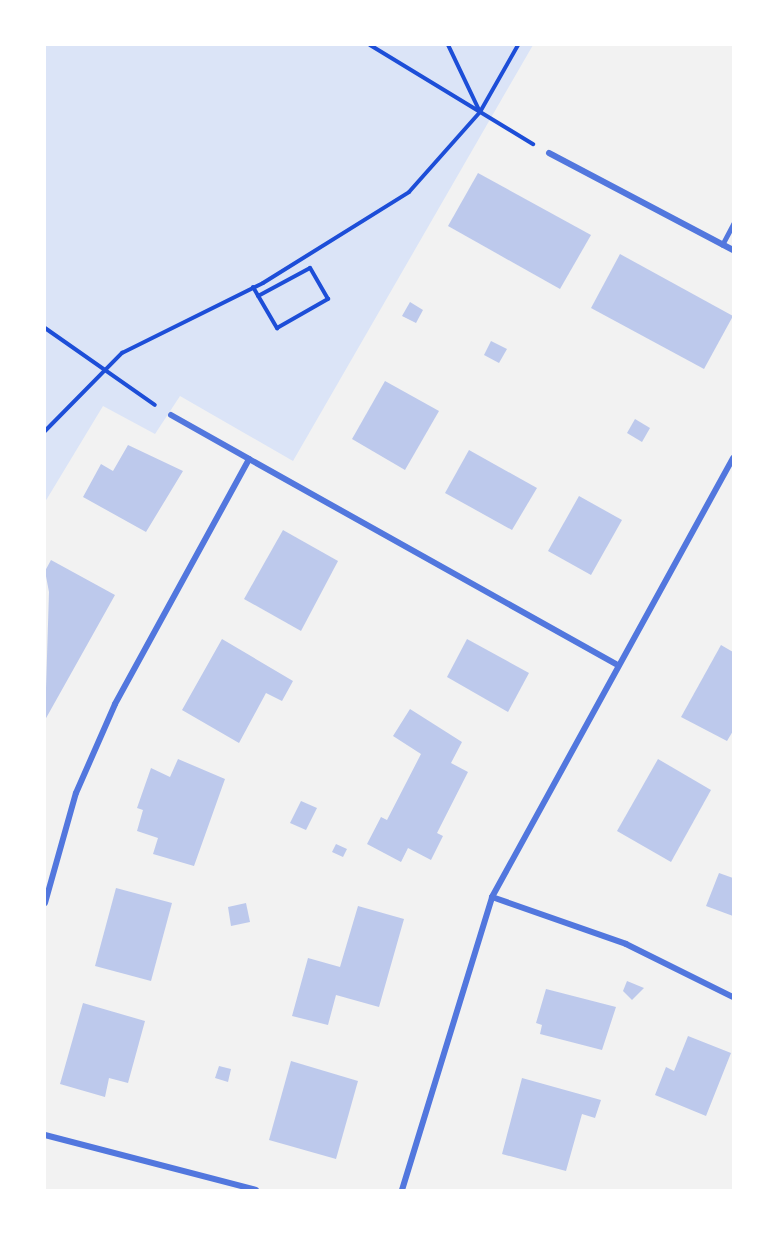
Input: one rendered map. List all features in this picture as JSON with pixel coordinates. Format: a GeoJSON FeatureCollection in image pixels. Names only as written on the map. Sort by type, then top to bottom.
{"type":"FeatureCollection","features":[{"type":"Feature","properties":{"kind":"street"},"geometry":{"type":"LineString","coordinates":[[549,153],[733,250]]}},
{"type":"Feature","properties":{"kind":"street"},"geometry":{"type":"LineString","coordinates":[[171,415],[616,663]]}},
{"type":"Feature","properties":{"kind":"street"},"geometry":{"type":"LineString","coordinates":[[402,1190],[492,897],[616,663],[733,458]]}},
{"type":"Feature","properties":{"kind":"street"},"geometry":{"type":"LineString","coordinates":[[45,903],[76,793],[115,704],[249,459]]}},
{"type":"Feature","properties":{"kind":"street"},"geometry":{"type":"LineString","coordinates":[[492,897],[626,944],[733,997]]}},
{"type":"Feature","properties":{"kind":"street"},"geometry":{"type":"LineString","coordinates":[[45,1135],[256,1190]]}},
{"type":"Feature","properties":{"kind":"lane"},"geometry":{"type":"LineString","coordinates":[[722,244],[733,224]]}},
{"type":"Feature","properties":{"kind":"path"},"geometry":{"type":"LineString","coordinates":[[370,45],[549,153]]}},
{"type":"Feature","properties":{"kind":"path"},"geometry":{"type":"LineString","coordinates":[[448,45],[480,112]]}},
{"type":"Feature","properties":{"kind":"path"},"geometry":{"type":"LineString","coordinates":[[45,431],[101,372],[155,332],[253,287],[409,192],[480,112],[518,45]]}},
{"type":"Feature","properties":{"kind":"path"},"geometry":{"type":"LineString","coordinates":[[253,287],[258,296],[277,328],[328,299],[310,268],[258,296]]}},
{"type":"Feature","properties":{"kind":"path"},"geometry":{"type":"LineString","coordinates":[[45,328],[101,372],[171,415]]}},
{"type":"Feature","properties":{"kind":"shaded area"},"geometry":{"type":"Polygon","coordinates":[[[45,45],[533,45],[293,461],[180,396],[155,434],[103,406],[45,502],[45,45]]]}},
{"type":"Feature","properties":{"kind":"building"},"geometry":{"type":"Polygon","coordinates":[[[478,173],[591,235],[560,289],[448,226],[478,173]]]}},
{"type":"Feature","properties":{"kind":"building"},"geometry":{"type":"Polygon","coordinates":[[[620,254],[733,316],[704,369],[591,308],[620,254]]]}},
{"type":"Feature","properties":{"kind":"building"},"geometry":{"type":"Polygon","coordinates":[[[410,302],[423,310],[416,323],[402,316],[410,302]]]}},
{"type":"Feature","properties":{"kind":"building"},"geometry":{"type":"Polygon","coordinates":[[[491,341],[507,349],[499,363],[484,355],[491,341]]]}},
{"type":"Feature","properties":{"kind":"building"},"geometry":{"type":"Polygon","coordinates":[[[385,381],[439,411],[405,470],[352,439],[385,381]]]}},
{"type":"Feature","properties":{"kind":"building"},"geometry":{"type":"Polygon","coordinates":[[[635,419],[650,428],[642,442],[627,433],[635,419]]]}},
{"type":"Feature","properties":{"kind":"building"},"geometry":{"type":"Polygon","coordinates":[[[128,445],[183,471],[146,532],[83,497],[101,464],[113,471],[128,445]]]}},
{"type":"Feature","properties":{"kind":"building"},"geometry":{"type":"Polygon","coordinates":[[[469,450],[537,488],[512,530],[445,493],[469,450]]]}},
{"type":"Feature","properties":{"kind":"building"},"geometry":{"type":"Polygon","coordinates":[[[579,496],[622,520],[591,575],[548,551],[579,496]]]}},
{"type":"Feature","properties":{"kind":"building"},"geometry":{"type":"Polygon","coordinates":[[[283,530],[338,561],[301,631],[244,599],[283,530]]]}},
{"type":"Feature","properties":{"kind":"building"},"geometry":{"type":"Polygon","coordinates":[[[51,560],[115,595],[45,720],[49,592],[45,571],[51,560]]]}},
{"type":"Feature","properties":{"kind":"building"},"geometry":{"type":"Polygon","coordinates":[[[222,639],[293,681],[282,701],[266,693],[239,743],[182,710],[222,639]]]}},
{"type":"Feature","properties":{"kind":"building"},"geometry":{"type":"Polygon","coordinates":[[[467,639],[529,673],[508,712],[447,677],[467,639]]]}},
{"type":"Feature","properties":{"kind":"building"},"geometry":{"type":"Polygon","coordinates":[[[721,645],[733,652],[733,731],[727,741],[681,717],[721,645]]]}},
{"type":"Feature","properties":{"kind":"building"},"geometry":{"type":"Polygon","coordinates":[[[410,709],[462,742],[451,763],[468,772],[437,833],[443,836],[431,860],[408,848],[401,862],[367,844],[381,817],[387,820],[421,754],[393,736],[410,709]]]}},
{"type":"Feature","properties":{"kind":"building"},"geometry":{"type":"Polygon","coordinates":[[[178,759],[225,779],[194,866],[153,854],[158,838],[137,831],[143,810],[137,808],[151,768],[170,777],[178,759]]]}},
{"type":"Feature","properties":{"kind":"building"},"geometry":{"type":"Polygon","coordinates":[[[658,759],[711,790],[671,862],[617,831],[658,759]]]}},
{"type":"Feature","properties":{"kind":"building"},"geometry":{"type":"Polygon","coordinates":[[[301,801],[317,808],[306,830],[290,823],[301,801]]]}},
{"type":"Feature","properties":{"kind":"building"},"geometry":{"type":"Polygon","coordinates":[[[336,844],[347,849],[343,857],[332,852],[336,844]]]}},
{"type":"Feature","properties":{"kind":"building"},"geometry":{"type":"Polygon","coordinates":[[[719,873],[733,878],[733,916],[706,906],[719,873]]]}},
{"type":"Feature","properties":{"kind":"building"},"geometry":{"type":"Polygon","coordinates":[[[116,888],[172,903],[151,981],[95,966],[116,888]]]}},
{"type":"Feature","properties":{"kind":"building"},"geometry":{"type":"Polygon","coordinates":[[[246,903],[250,922],[231,926],[228,907],[246,903]]]}},
{"type":"Feature","properties":{"kind":"building"},"geometry":{"type":"Polygon","coordinates":[[[358,906],[404,919],[379,1007],[336,995],[328,1025],[292,1016],[308,958],[340,967],[358,906]]]}},
{"type":"Feature","properties":{"kind":"building"},"geometry":{"type":"Polygon","coordinates":[[[627,981],[644,988],[632,1000],[623,991],[627,981]]]}},
{"type":"Feature","properties":{"kind":"building"},"geometry":{"type":"Polygon","coordinates":[[[546,989],[616,1007],[602,1050],[540,1034],[542,1025],[536,1023],[546,989]]]}},
{"type":"Feature","properties":{"kind":"building"},"geometry":{"type":"Polygon","coordinates":[[[83,1003],[145,1021],[128,1083],[109,1078],[105,1097],[60,1084],[83,1003]]]}},
{"type":"Feature","properties":{"kind":"building"},"geometry":{"type":"Polygon","coordinates":[[[688,1036],[731,1053],[706,1116],[655,1095],[666,1067],[674,1071],[688,1036]]]}},
{"type":"Feature","properties":{"kind":"building"},"geometry":{"type":"Polygon","coordinates":[[[291,1061],[358,1081],[336,1159],[269,1140],[291,1061]]]}},
{"type":"Feature","properties":{"kind":"building"},"geometry":{"type":"Polygon","coordinates":[[[219,1066],[231,1069],[228,1082],[215,1078],[219,1066]]]}},
{"type":"Feature","properties":{"kind":"building"},"geometry":{"type":"Polygon","coordinates":[[[522,1078],[601,1100],[595,1118],[582,1114],[566,1171],[502,1154],[522,1078]]]}}]}
